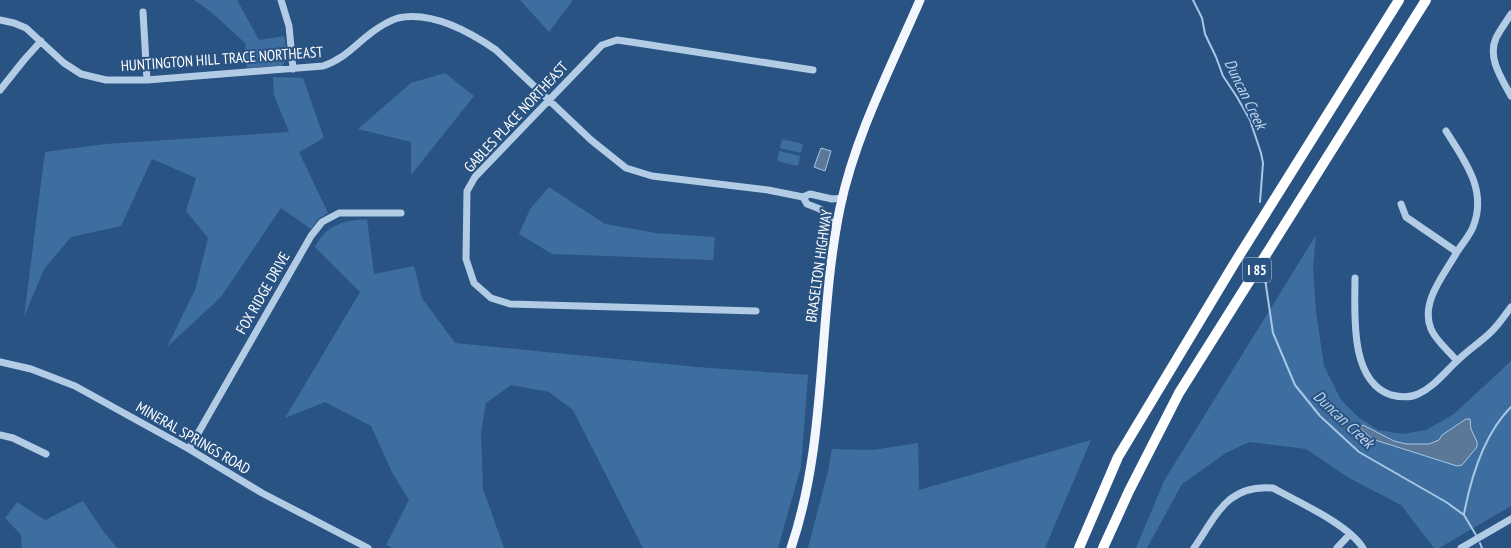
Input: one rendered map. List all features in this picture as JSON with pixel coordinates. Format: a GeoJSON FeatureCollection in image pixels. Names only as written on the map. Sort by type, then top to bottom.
{"type":"FeatureCollection","features":[{"type":"Feature","properties":{"kind":"highway","name":"I 85"},"geometry":{"type":"LineString","coordinates":[[1079,548],[1118,457],[1234,264],[1400,0]]}},
{"type":"Feature","properties":{"kind":"highway","name":"I 85"},"geometry":{"type":"LineString","coordinates":[[1103,548],[1128,491],[1179,392],[1426,0]]}},
{"type":"Feature","properties":{"kind":"main road","name":"BRASELTON HIGHWAY"},"geometry":{"type":"LineString","coordinates":[[791,548],[799,525],[811,469],[828,284],[843,198],[850,170],[868,122],[920,0]]}},
{"type":"Feature","properties":{"kind":"street"},"geometry":{"type":"LineString","coordinates":[[281,0],[289,26],[294,69]]}},
{"type":"Feature","properties":{"kind":"street"},"geometry":{"type":"LineString","coordinates":[[143,12],[147,80]]}},
{"type":"Feature","properties":{"kind":"street"},"geometry":{"type":"LineString","coordinates":[[1511,14],[1496,39],[1494,53],[1496,68],[1511,96]]}},
{"type":"Feature","properties":{"kind":"street","name":"HUNTINGTON HILL TRACE NORTHEAST"},"geometry":{"type":"LineString","coordinates":[[0,20],[14,23],[26,28],[64,63],[81,74],[106,80],[147,80],[294,69],[333,63],[386,23],[398,18],[414,18],[437,21],[459,28],[480,38],[512,64],[591,140],[626,168],[652,176],[768,190],[803,197],[810,194],[832,199],[843,198]]}},
{"type":"Feature","properties":{"kind":"street","name":"GABLES PLACE NORTHEAST"},"geometry":{"type":"LineString","coordinates":[[756,312],[510,304],[491,298],[474,283],[466,259],[467,191],[475,177],[602,45],[617,40],[813,70]]}},
{"type":"Feature","properties":{"kind":"street"},"geometry":{"type":"LineString","coordinates":[[0,90],[41,41]]}},
{"type":"Feature","properties":{"kind":"street"},"geometry":{"type":"LineString","coordinates":[[1446,131],[1472,173],[1477,188],[1478,209],[1473,227],[1430,299],[1428,317],[1436,337],[1457,361]]}},
{"type":"Feature","properties":{"kind":"street","name":"HUNTINGTON HILL TRACE NORTHEAST"},"geometry":{"type":"LineString","coordinates":[[803,197],[807,204],[820,209],[837,228]]}},
{"type":"Feature","properties":{"kind":"street"},"geometry":{"type":"LineString","coordinates":[[1401,204],[1406,217],[1457,252]]}},
{"type":"Feature","properties":{"kind":"street","name":"FOX RIDGE DRIVE"},"geometry":{"type":"LineString","coordinates":[[189,449],[311,236],[322,222],[339,213],[401,213]]}},
{"type":"Feature","properties":{"kind":"street"},"geometry":{"type":"LineString","coordinates":[[1355,278],[1354,330],[1364,369],[1372,382],[1384,392],[1399,397],[1418,395],[1433,385],[1457,361],[1492,331],[1511,307]]}},
{"type":"Feature","properties":{"kind":"street","name":"MINERAL SPRINGS ROAD"},"geometry":{"type":"LineString","coordinates":[[0,362],[46,374],[75,386],[189,449],[262,494],[368,548]]}},
{"type":"Feature","properties":{"kind":"street"},"geometry":{"type":"LineString","coordinates":[[0,435],[13,438],[46,454]]}},
{"type":"Feature","properties":{"kind":"street"},"geometry":{"type":"LineString","coordinates":[[1194,548],[1225,502],[1232,495],[1261,486],[1273,488],[1338,524],[1363,548]]}},
{"type":"Feature","properties":{"kind":"street"},"geometry":{"type":"LineString","coordinates":[[1461,548],[1511,519]]}},
{"type":"Feature","properties":{"kind":"street"},"geometry":{"type":"LineString","coordinates":[[1337,548],[1350,534]]}},
{"type":"Feature","properties":{"kind":"shaded area"},"geometry":{"type":"Polygon","coordinates":[[[194,0],[237,0],[259,40],[284,36],[286,59],[282,66],[247,68],[245,43],[210,11],[194,0]]]}},
{"type":"Feature","properties":{"kind":"shaded area"},"geometry":{"type":"Polygon","coordinates":[[[520,0],[573,0],[549,32],[520,0]]]}},
{"type":"Feature","properties":{"kind":"shaded area"},"geometry":{"type":"Polygon","coordinates":[[[445,73],[474,96],[411,175],[411,142],[358,129],[411,83],[445,73]]]}},
{"type":"Feature","properties":{"kind":"shaded area"},"geometry":{"type":"Polygon","coordinates":[[[273,77],[303,78],[324,138],[299,152],[328,213],[318,219],[311,229],[281,208],[221,297],[167,347],[195,290],[208,238],[186,211],[196,178],[152,159],[121,226],[71,237],[44,269],[24,317],[45,152],[105,144],[289,132],[274,95],[273,77]]]}},
{"type":"Feature","properties":{"kind":"shaded area"},"geometry":{"type":"Polygon","coordinates":[[[782,139],[803,144],[801,153],[780,148],[782,139]]]}},
{"type":"Feature","properties":{"kind":"shaded area"},"geometry":{"type":"Polygon","coordinates":[[[821,148],[831,151],[825,171],[814,167],[821,148]]]}},
{"type":"Feature","properties":{"kind":"shaded area"},"geometry":{"type":"Polygon","coordinates":[[[779,151],[800,156],[798,166],[777,161],[779,151]]]}},
{"type":"Feature","properties":{"kind":"shaded area"},"geometry":{"type":"Polygon","coordinates":[[[549,187],[605,224],[656,233],[715,237],[713,260],[552,254],[519,234],[530,209],[549,187]]]}},
{"type":"Feature","properties":{"kind":"shaded area"},"geometry":{"type":"Polygon","coordinates":[[[367,219],[374,274],[414,266],[422,298],[455,343],[697,367],[808,375],[801,467],[778,548],[643,548],[573,410],[549,392],[511,385],[486,403],[481,432],[483,489],[504,548],[393,548],[386,545],[409,500],[393,474],[371,426],[325,402],[285,418],[360,292],[315,247],[325,233],[336,225],[350,221],[367,219]]]}},
{"type":"Feature","properties":{"kind":"shaded area"},"geometry":{"type":"Polygon","coordinates":[[[1316,235],[1313,267],[1316,312],[1324,366],[1341,400],[1358,417],[1378,430],[1403,434],[1426,430],[1454,414],[1511,361],[1511,506],[1439,548],[1434,548],[1401,505],[1349,478],[1306,449],[1249,442],[1226,453],[1182,484],[1147,548],[1136,548],[1164,481],[1316,235]]]}},
{"type":"Feature","properties":{"kind":"shaded area"},"geometry":{"type":"Polygon","coordinates":[[[1466,419],[1470,419],[1471,429],[1477,442],[1477,447],[1462,465],[1457,466],[1372,439],[1360,428],[1363,425],[1394,441],[1406,444],[1429,444],[1439,440],[1442,435],[1466,419]]]}},
{"type":"Feature","properties":{"kind":"shaded area"},"geometry":{"type":"Polygon","coordinates":[[[1091,440],[1045,548],[808,548],[828,471],[832,449],[873,450],[918,443],[919,490],[1091,440]]]}},
{"type":"Feature","properties":{"kind":"shaded area"},"geometry":{"type":"Polygon","coordinates":[[[83,501],[103,531],[117,548],[22,548],[21,535],[5,518],[17,502],[45,520],[83,501]]]}},
{"type":"Feature","properties":{"kind":"waterway","name":"Duncan Creek"},"geometry":{"type":"LineString","coordinates":[[1193,0],[1202,18],[1205,34],[1223,76],[1250,120],[1261,153],[1263,163],[1260,202]]}},
{"type":"Feature","properties":{"kind":"waterway","name":"Duncan Creek"},"geometry":{"type":"LineString","coordinates":[[1264,272],[1273,333],[1295,385],[1320,416],[1359,452],[1446,502],[1464,515],[1476,535]]}},
{"type":"Feature","properties":{"kind":"waterway"},"geometry":{"type":"LineString","coordinates":[[1464,514],[1470,485],[1486,443],[1493,430],[1511,407]]}},
{"type":"Feature","properties":{"kind":"waterway","name":"Duncan Creek"},"geometry":{"type":"LineString","coordinates":[[1480,543],[1482,548]]}}]}
